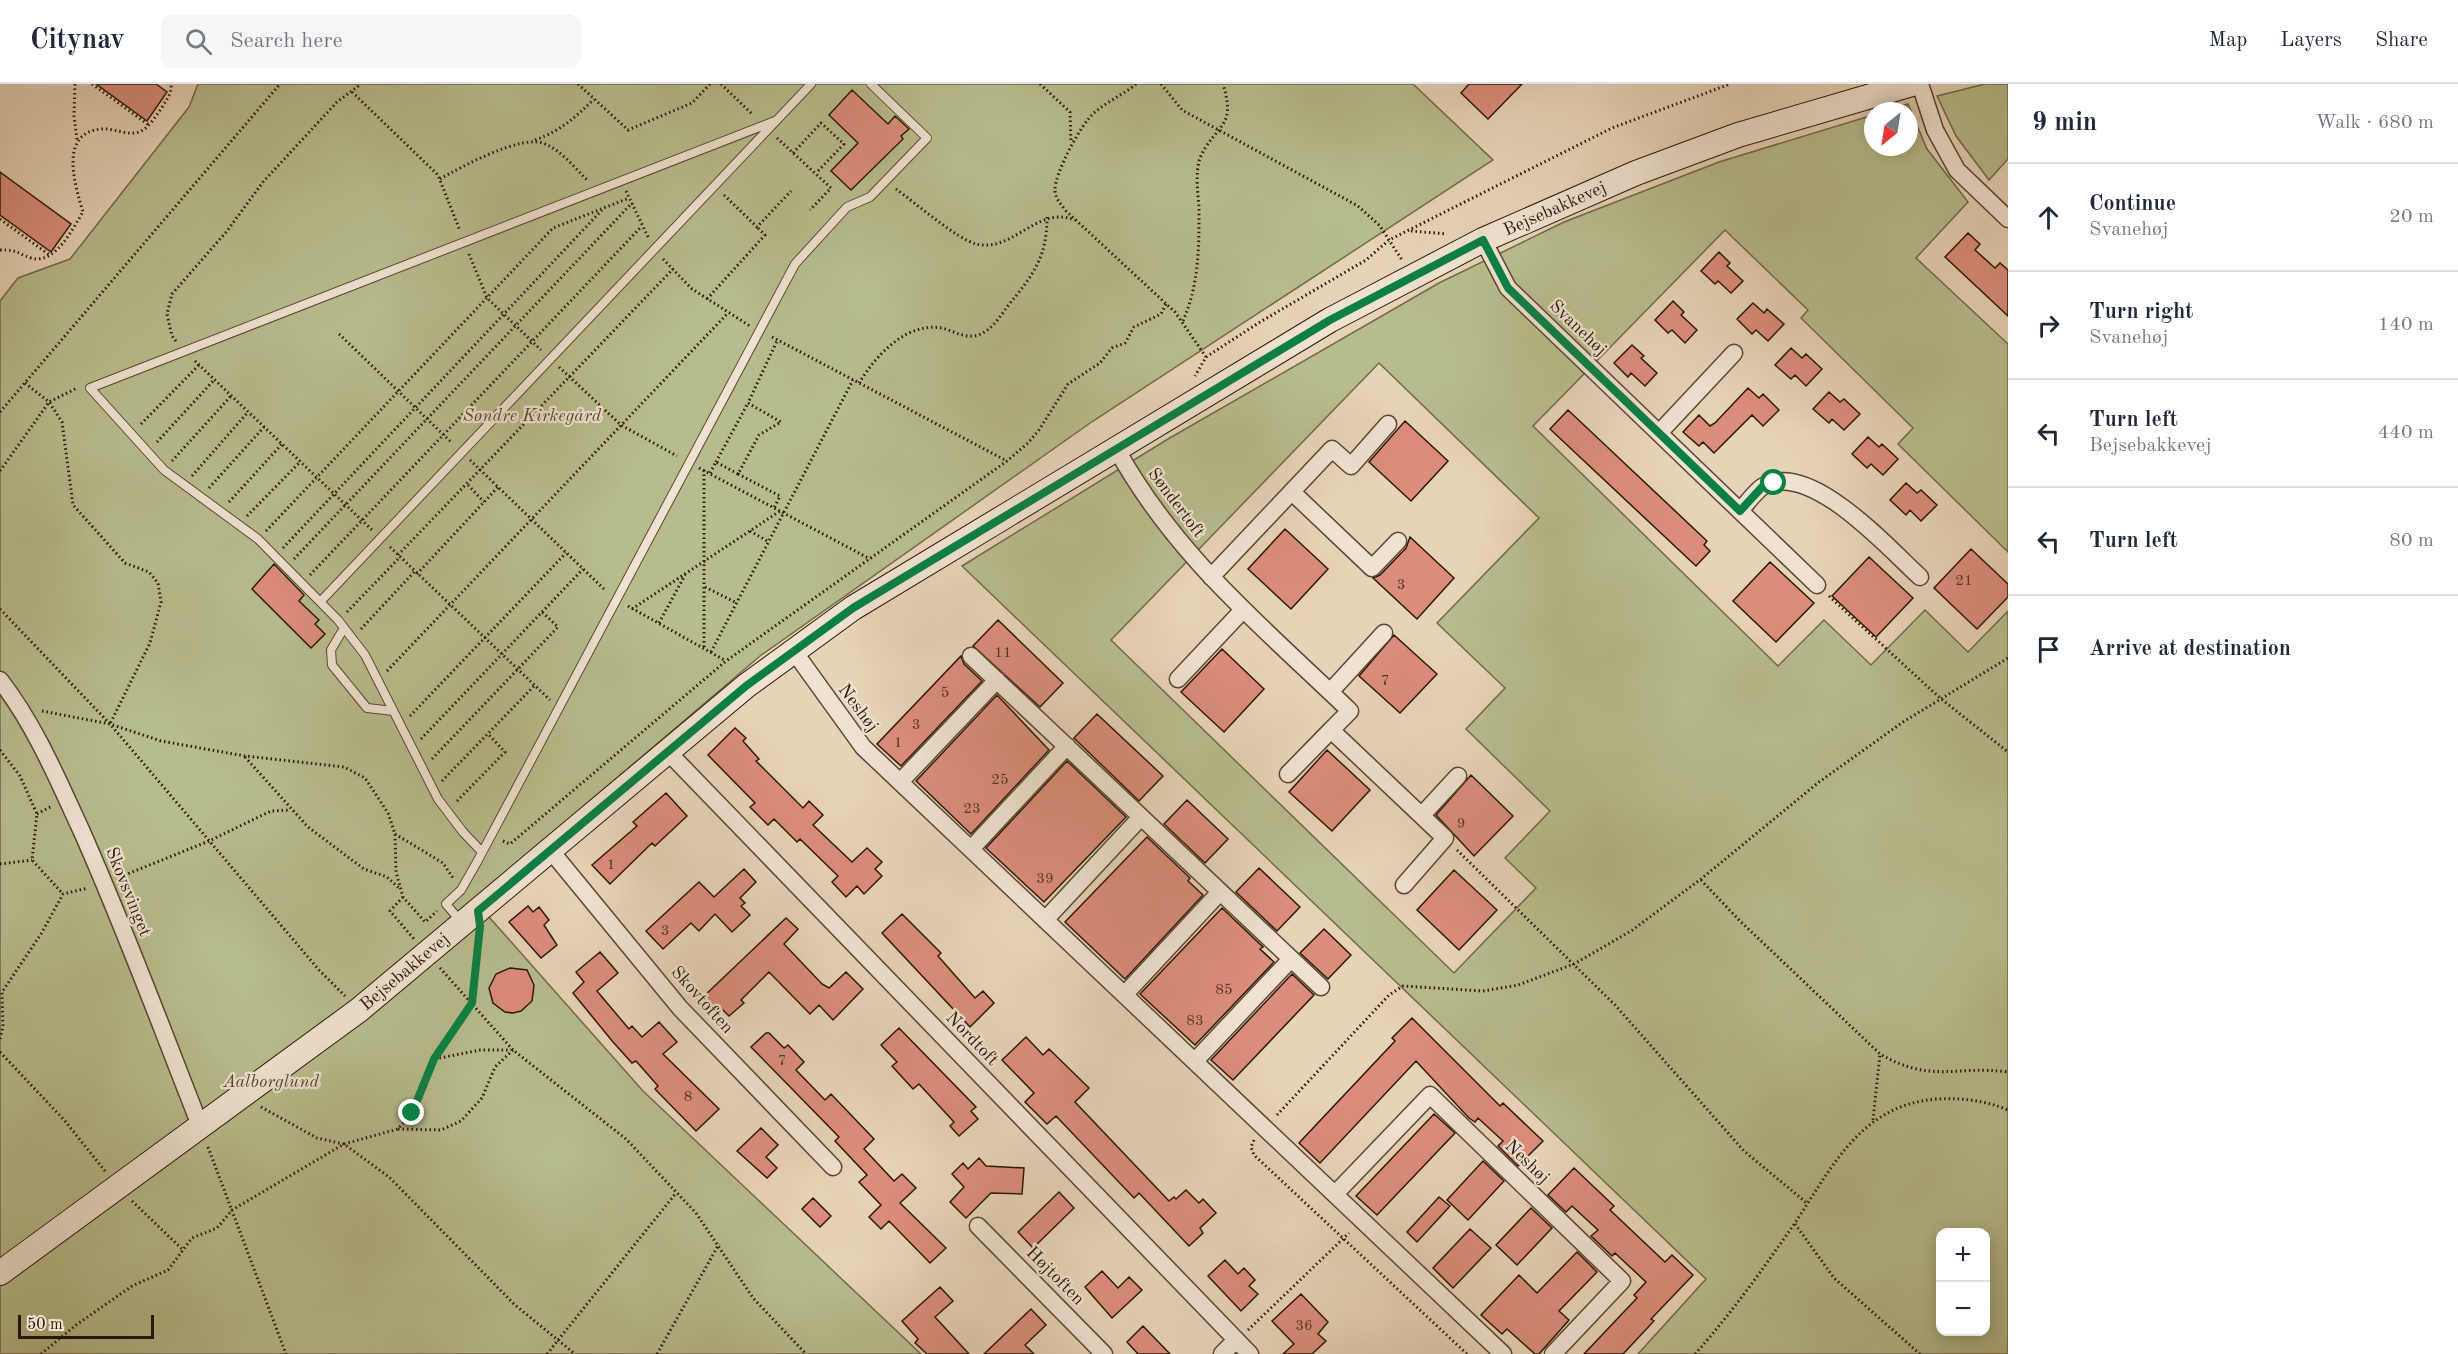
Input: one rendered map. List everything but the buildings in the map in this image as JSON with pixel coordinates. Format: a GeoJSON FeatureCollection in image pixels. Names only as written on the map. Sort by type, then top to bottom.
{"type":"FeatureCollection","features":[{"type":"Feature","properties":{"kind":"street","name":"Bejsebakkevej"},"geometry":{"type":"LineString","coordinates":[[0,1273],[117,1186],[201,1128],[359,1010],[551,851],[667,751],[793,650],[853,608],[1330,320],[1483,240],[1636,173],[1738,135],[1912,84]]}},
{"type":"Feature","properties":{"kind":"street"},"geometry":{"type":"LineString","coordinates":[[1920,84],[1935,130],[1958,170],[2008,219]]}},
{"type":"Feature","properties":{"kind":"street","name":"Svanehøj"},"geometry":{"type":"LineString","coordinates":[[1483,240],[1508,288],[1817,585]]}},
{"type":"Feature","properties":{"kind":"street"},"geometry":{"type":"LineString","coordinates":[[1659,433],[1734,353]]}},
{"type":"Feature","properties":{"kind":"street"},"geometry":{"type":"LineString","coordinates":[[1211,578],[1332,449],[1351,466],[1388,424]]}},
{"type":"Feature","properties":{"kind":"street","name":"Søndertoft"},"geometry":{"type":"LineString","coordinates":[[1116,448],[1154,511],[1211,578],[1242,611],[1350,711],[1288,774]]}},
{"type":"Feature","properties":{"kind":"street"},"geometry":{"type":"LineString","coordinates":[[1740,511],[1763,486],[1789,483],[1808,486],[1844,507],[1920,577]]}},
{"type":"Feature","properties":{"kind":"street"},"geometry":{"type":"LineString","coordinates":[[1292,492],[1372,568],[1398,541]]}},
{"type":"Feature","properties":{"kind":"street"},"geometry":{"type":"LineString","coordinates":[[1178,679],[1242,611]]}},
{"type":"Feature","properties":{"kind":"street"},"geometry":{"type":"LineString","coordinates":[[1330,692],[1384,633]]}},
{"type":"Feature","properties":{"kind":"street","name":"Neshøj"},"geometry":{"type":"LineString","coordinates":[[793,650],[848,730],[900,782],[1266,1126],[1503,1354]]}},
{"type":"Feature","properties":{"kind":"street"},"geometry":{"type":"LineString","coordinates":[[970,656],[1321,987]]}},
{"type":"Feature","properties":{"kind":"street","name":"Skovsvinget"},"geometry":{"type":"LineString","coordinates":[[0,680],[21,707],[67,798],[105,883],[201,1128]]}},
{"type":"Feature","properties":{"kind":"street"},"geometry":{"type":"LineString","coordinates":[[900,782],[997,680]]}},
{"type":"Feature","properties":{"kind":"street"},"geometry":{"type":"LineString","coordinates":[[1331,730],[1445,838],[1404,885]]}},
{"type":"Feature","properties":{"kind":"street"},"geometry":{"type":"LineString","coordinates":[[971,849],[1066,746]]}},
{"type":"Feature","properties":{"kind":"street","name":"Nordtoft"},"geometry":{"type":"LineString","coordinates":[[667,751],[1250,1354]]}},
{"type":"Feature","properties":{"kind":"street"},"geometry":{"type":"LineString","coordinates":[[1422,815],[1458,776]]}},
{"type":"Feature","properties":{"kind":"street"},"geometry":{"type":"LineString","coordinates":[[1045,920],[1141,818]]}},
{"type":"Feature","properties":{"kind":"street","name":"Skovtoften"},"geometry":{"type":"LineString","coordinates":[[551,851],[680,1008],[833,1167]]}},
{"type":"Feature","properties":{"kind":"street"},"geometry":{"type":"LineString","coordinates":[[1125,994],[1220,891]]}},
{"type":"Feature","properties":{"kind":"street"},"geometry":{"type":"LineString","coordinates":[[1196,1061],[1291,959]]}},
{"type":"Feature","properties":{"kind":"street","name":"Neshøj"},"geometry":{"type":"LineString","coordinates":[[1336,1193],[1430,1095],[1622,1281],[1553,1354]]}},
{"type":"Feature","properties":{"kind":"street","name":"Højtoften"},"geometry":{"type":"LineString","coordinates":[[978,1226],[1104,1354]]}},
{"type":"Feature","properties":{"kind":"street"},"geometry":{"type":"LineString","coordinates":[[1222,1354],[1236,1340]]}},
{"type":"Feature","properties":{"kind":"lane"},"geometry":{"type":"LineString","coordinates":[[321,601],[655,249],[747,151],[766,127],[776,121],[811,84]]}},
{"type":"Feature","properties":{"kind":"lane"},"geometry":{"type":"LineString","coordinates":[[470,917],[446,904],[461,890],[491,836],[757,330],[795,264],[847,207],[870,197],[927,138],[871,84]]}},
{"type":"Feature","properties":{"kind":"lane"},"geometry":{"type":"LineString","coordinates":[[482,852],[447,811],[434,790],[411,749],[378,680],[341,624],[258,539],[182,486],[164,470],[90,388],[753,129],[766,127]]}},
{"type":"Feature","properties":{"kind":"lane"},"geometry":{"type":"LineString","coordinates":[[747,151],[753,129]]}},
{"type":"Feature","properties":{"kind":"lane"},"geometry":{"type":"LineString","coordinates":[[341,624],[331,650],[332,665],[366,708],[393,711]]}},
{"type":"Feature","properties":{"kind":"path"},"geometry":{"type":"LineString","coordinates":[[0,250],[18,250],[30,258],[42,259],[51,256],[83,212],[72,165],[77,140],[74,116],[75,84]]}},
{"type":"Feature","properties":{"kind":"path"},"geometry":{"type":"LineString","coordinates":[[92,84],[149,125]]}},
{"type":"Feature","properties":{"kind":"path"},"geometry":{"type":"LineString","coordinates":[[77,140],[82,134],[100,129],[131,133],[149,125],[172,91],[171,84]]}},
{"type":"Feature","properties":{"kind":"path"},"geometry":{"type":"LineString","coordinates":[[0,412],[280,84]]}},
{"type":"Feature","properties":{"kind":"path"},"geometry":{"type":"LineString","coordinates":[[184,351],[172,336],[168,324],[167,304],[172,294],[227,231],[263,182],[337,102],[361,84]]}},
{"type":"Feature","properties":{"kind":"path"},"geometry":{"type":"LineString","coordinates":[[578,84],[628,130],[692,103],[710,84]]}},
{"type":"Feature","properties":{"kind":"path"},"geometry":{"type":"LineString","coordinates":[[721,84],[831,188],[810,210]]}},
{"type":"Feature","properties":{"kind":"path"},"geometry":{"type":"LineString","coordinates":[[1040,84],[1070,112],[1071,144]]}},
{"type":"Feature","properties":{"kind":"path"},"geometry":{"type":"LineString","coordinates":[[1136,84],[1095,112],[1071,144],[1055,189],[1057,200],[1183,321],[1206,357]]}},
{"type":"Feature","properties":{"kind":"path"},"geometry":{"type":"LineString","coordinates":[[1161,84],[1182,110],[1358,206],[1380,226],[1404,265]]}},
{"type":"Feature","properties":{"kind":"path"},"geometry":{"type":"LineString","coordinates":[[1183,321],[1192,300],[1199,262],[1200,159],[1226,118],[1229,105],[1223,84]]}},
{"type":"Feature","properties":{"kind":"path"},"geometry":{"type":"LineString","coordinates":[[1191,384],[1206,357],[1260,322],[1366,260],[1389,240],[1549,157],[1612,128],[1730,84]]}},
{"type":"Feature","properties":{"kind":"path"},"geometry":{"type":"LineString","coordinates":[[351,92],[440,179],[464,242]]}},
{"type":"Feature","properties":{"kind":"path"},"geometry":{"type":"LineString","coordinates":[[440,179],[514,145],[555,133],[572,122],[594,99]]}},
{"type":"Feature","properties":{"kind":"path"},"geometry":{"type":"LineString","coordinates":[[793,153],[821,123],[844,144],[816,174]]}},
{"type":"Feature","properties":{"kind":"path"},"geometry":{"type":"LineString","coordinates":[[534,140],[546,144],[565,158],[598,190]]}},
{"type":"Feature","properties":{"kind":"path"},"geometry":{"type":"LineString","coordinates":[[622,181],[641,226],[655,249],[673,270],[727,314],[757,330]]}},
{"type":"Feature","properties":{"kind":"path"},"geometry":{"type":"LineString","coordinates":[[885,181],[975,244],[995,244],[1047,217],[1077,221]]}},
{"type":"Feature","properties":{"kind":"path"},"geometry":{"type":"LineString","coordinates":[[707,299],[765,235],[715,185]]}},
{"type":"Feature","properties":{"kind":"path"},"geometry":{"type":"LineString","coordinates":[[757,227],[790,191]]}},
{"type":"Feature","properties":{"kind":"path"},"geometry":{"type":"LineString","coordinates":[[258,539],[553,228],[629,198]]}},
{"type":"Feature","properties":{"kind":"path"},"geometry":{"type":"LineString","coordinates":[[287,567],[632,203]]}},
{"type":"Feature","properties":{"kind":"path"},"geometry":{"type":"LineString","coordinates":[[276,556],[603,208]]}},
{"type":"Feature","properties":{"kind":"path"},"geometry":{"type":"LineString","coordinates":[[859,383],[874,359],[901,336],[922,329],[942,328],[967,336],[979,335],[994,324],[1031,279],[1037,267],[1047,238],[1047,217]]}},
{"type":"Feature","properties":{"kind":"path"},"geometry":{"type":"LineString","coordinates":[[0,219],[51,256]]}},
{"type":"Feature","properties":{"kind":"path"},"geometry":{"type":"LineString","coordinates":[[303,583],[641,226]]}},
{"type":"Feature","properties":{"kind":"path"},"geometry":{"type":"LineString","coordinates":[[1410,231],[1450,234]]}},
{"type":"Feature","properties":{"kind":"path"},"geometry":{"type":"LineString","coordinates":[[341,624],[399,556],[673,270]]}},
{"type":"Feature","properties":{"kind":"path"},"geometry":{"type":"LineString","coordinates":[[491,836],[510,844],[726,661],[1007,461],[1039,430],[1068,384],[1100,363],[1112,348],[1125,343],[1134,327],[1161,314],[1166,304]]}},
{"type":"Feature","properties":{"kind":"path"},"geometry":{"type":"LineString","coordinates":[[378,680],[727,314]]}},
{"type":"Feature","properties":{"kind":"path"},"geometry":{"type":"LineString","coordinates":[[339,334],[615,599],[726,661]]}},
{"type":"Feature","properties":{"kind":"path"},"geometry":{"type":"LineString","coordinates":[[870,559],[710,474],[748,404],[778,340],[1007,461]]}},
{"type":"Feature","properties":{"kind":"path"},"geometry":{"type":"LineString","coordinates":[[132,434],[199,365]]}},
{"type":"Feature","properties":{"kind":"path"},"geometry":{"type":"LineString","coordinates":[[148,452],[214,380]]}},
{"type":"Feature","properties":{"kind":"path"},"geometry":{"type":"LineString","coordinates":[[711,652],[852,380]]}},
{"type":"Feature","properties":{"kind":"path"},"geometry":{"type":"LineString","coordinates":[[25,383],[49,402],[62,422],[73,506],[125,563],[149,573],[158,583],[161,602],[150,643],[110,724]]}},
{"type":"Feature","properties":{"kind":"path"},"geometry":{"type":"LineString","coordinates":[[0,471],[49,402],[76,388],[90,388]]}},
{"type":"Feature","properties":{"kind":"path"},"geometry":{"type":"LineString","coordinates":[[164,470],[231,396]]}},
{"type":"Feature","properties":{"kind":"path"},"geometry":{"type":"LineString","coordinates":[[738,474],[759,435],[781,422],[748,404]]}},
{"type":"Feature","properties":{"kind":"path"},"geometry":{"type":"LineString","coordinates":[[182,486],[248,412]]}},
{"type":"Feature","properties":{"kind":"path"},"geometry":{"type":"LineString","coordinates":[[200,498],[264,427]]}},
{"type":"Feature","properties":{"kind":"path"},"geometry":{"type":"LineString","coordinates":[[220,513],[282,444]]}},
{"type":"Feature","properties":{"kind":"path"},"geometry":{"type":"LineString","coordinates":[[238,525],[300,462]]}},
{"type":"Feature","properties":{"kind":"path"},"geometry":{"type":"LineString","coordinates":[[716,462],[780,496],[774,508]]}},
{"type":"Feature","properties":{"kind":"path"},"geometry":{"type":"LineString","coordinates":[[704,470],[704,648]]}},
{"type":"Feature","properties":{"kind":"path"},"geometry":{"type":"LineString","coordinates":[[468,485],[484,502]]}},
{"type":"Feature","properties":{"kind":"path"},"geometry":{"type":"LineString","coordinates":[[352,639],[498,487]]}},
{"type":"Feature","properties":{"kind":"path"},"geometry":{"type":"LineString","coordinates":[[632,609],[780,511]]}},
{"type":"Feature","properties":{"kind":"path"},"geometry":{"type":"LineString","coordinates":[[750,531],[770,542]]}},
{"type":"Feature","properties":{"kind":"path"},"geometry":{"type":"LineString","coordinates":[[400,726],[566,553]]}},
{"type":"Feature","properties":{"kind":"path"},"geometry":{"type":"LineString","coordinates":[[411,749],[583,568]]}},
{"type":"Feature","properties":{"kind":"path"},"geometry":{"type":"LineString","coordinates":[[659,624],[685,574]]}},
{"type":"Feature","properties":{"kind":"path"},"geometry":{"type":"LineString","coordinates":[[1817,585],[1940,698],[2008,752]]}},
{"type":"Feature","properties":{"kind":"path"},"geometry":{"type":"LineString","coordinates":[[705,586],[737,603]]}},
{"type":"Feature","properties":{"kind":"path"},"geometry":{"type":"LineString","coordinates":[[0,609],[110,724],[319,970],[359,1010]]}},
{"type":"Feature","properties":{"kind":"path"},"geometry":{"type":"LineString","coordinates":[[422,770],[558,627],[542,612]]}},
{"type":"Feature","properties":{"kind":"path"},"geometry":{"type":"LineString","coordinates":[[1467,1354],[1254,1155],[1251,1147],[1254,1139],[1389,995],[1403,986],[1483,991],[1518,985],[1574,964],[1631,931],[1701,879],[1819,782],[1903,722],[2008,658]]}},
{"type":"Feature","properties":{"kind":"path"},"geometry":{"type":"LineString","coordinates":[[434,790],[534,685]]}},
{"type":"Feature","properties":{"kind":"path"},"geometry":{"type":"LineString","coordinates":[[21,707],[110,724],[161,741],[245,756],[344,767],[365,778],[388,813],[395,834],[396,872],[403,897],[425,922],[446,904]]}},
{"type":"Feature","properties":{"kind":"path"},"geometry":{"type":"LineString","coordinates":[[447,811],[505,752],[488,734]]}},
{"type":"Feature","properties":{"kind":"path"},"geometry":{"type":"LineString","coordinates":[[0,750],[20,776],[37,814],[32,860],[63,894]]}},
{"type":"Feature","properties":{"kind":"path"},"geometry":{"type":"LineString","coordinates":[[245,756],[290,810],[308,827],[364,869],[387,877],[402,890]]}},
{"type":"Feature","properties":{"kind":"path"},"geometry":{"type":"LineString","coordinates":[[0,1039],[3,1027],[1,991],[41,934],[63,894],[105,883],[209,841],[271,811],[290,810]]}},
{"type":"Feature","properties":{"kind":"path"},"geometry":{"type":"LineString","coordinates":[[395,834],[443,863],[461,890]]}},
{"type":"Feature","properties":{"kind":"path"},"geometry":{"type":"LineString","coordinates":[[1445,838],[1642,1034],[1683,1085],[1744,1152],[1808,1204]]}},
{"type":"Feature","properties":{"kind":"path"},"geometry":{"type":"LineString","coordinates":[[0,864],[32,860]]}},
{"type":"Feature","properties":{"kind":"path"},"geometry":{"type":"LineString","coordinates":[[1701,879],[1740,921],[1880,1054],[1903,1067],[1928,1073],[2008,1072]]}},
{"type":"Feature","properties":{"kind":"path"},"geometry":{"type":"LineString","coordinates":[[403,897],[390,911],[427,954],[513,1050],[626,1139],[696,1213],[719,1244],[735,1273],[753,1298],[806,1354]]}},
{"type":"Feature","properties":{"kind":"path"},"geometry":{"type":"LineString","coordinates":[[398,1129],[412,1113],[434,1059],[472,1003],[480,926],[470,917]]}},
{"type":"Feature","properties":{"kind":"path"},"geometry":{"type":"LineString","coordinates":[[434,1059],[480,1050],[513,1050]]}},
{"type":"Feature","properties":{"kind":"path"},"geometry":{"type":"LineString","coordinates":[[41,1354],[76,1324],[132,1286],[168,1270],[192,1238],[217,1228],[232,1210],[344,1144],[398,1129],[441,1130],[461,1121],[482,1098],[495,1067],[513,1050]]}},
{"type":"Feature","properties":{"kind":"path"},"geometry":{"type":"LineString","coordinates":[[0,1052],[65,1121],[117,1186],[182,1249]]}},
{"type":"Feature","properties":{"kind":"path"},"geometry":{"type":"LineString","coordinates":[[1873,1120],[1880,1054]]}},
{"type":"Feature","properties":{"kind":"path"},"geometry":{"type":"LineString","coordinates":[[244,1096],[317,1138],[344,1144],[389,1177],[515,1305],[575,1354]]}},
{"type":"Feature","properties":{"kind":"path"},"geometry":{"type":"LineString","coordinates":[[1695,1354],[1759,1276],[1843,1151],[1873,1120],[1891,1110],[1925,1100],[1962,1098],[2008,1110]]}},
{"type":"Feature","properties":{"kind":"path"},"geometry":{"type":"LineString","coordinates":[[201,1128],[286,1354]]}},
{"type":"Feature","properties":{"kind":"path"},"geometry":{"type":"LineString","coordinates":[[547,1354],[676,1192]]}},
{"type":"Feature","properties":{"kind":"path"},"geometry":{"type":"LineString","coordinates":[[1794,1224],[1834,1278],[1920,1354]]}},
{"type":"Feature","properties":{"kind":"path"},"geometry":{"type":"LineString","coordinates":[[1236,1340],[1343,1238]]}},
{"type":"Feature","properties":{"kind":"path"},"geometry":{"type":"LineString","coordinates":[[657,1354],[719,1244]]}},
{"type":"Feature","properties":{"kind":"green space"},"geometry":{"type":"Polygon","coordinates":[[[198,84],[1413,84],[1493,160],[1093,421],[760,656],[474,900],[643,1091],[921,1354],[0,1354],[0,301],[18,278],[70,259],[189,107],[198,84]]]}},
{"type":"Feature","properties":{"kind":"green space"},"geometry":{"type":"Polygon","coordinates":[[[1985,84],[2008,84],[2008,159],[1989,180],[1956,136],[1937,96],[1985,84]]]}},
{"type":"Feature","properties":{"kind":"green space"},"geometry":{"type":"Polygon","coordinates":[[[1864,118],[1864,156],[1918,156],[1918,128],[1927,149],[1968,202],[1916,258],[2008,344],[2008,552],[1898,444],[1913,428],[1801,318],[1808,310],[1725,230],[1533,426],[1778,666],[1824,620],[1871,665],[1925,610],[1968,652],[2008,611],[2008,1354],[1638,1354],[1706,1279],[962,566],[1168,439],[1439,283],[1564,222],[1719,162],[1864,118]],[[1379,363],[1111,640],[1454,973],[1536,888],[1505,858],[1550,811],[1466,729],[1505,688],[1437,623],[1539,518],[1379,363]]]}},
{"type":"Feature","properties":{"kind":"route"},"geometry":{"type":"LineString","coordinates":[[412,1113],[434,1059],[472,1003],[480,926],[478,911],[746,686],[853,608],[1116,448],[1330,320],[1483,240],[1508,288],[1740,511],[1763,486],[1774,483]]}},
{"type":"Feature","properties":{"kind":"park label","name":"Søndre Kirkegård"},"geometry":{"type":"Point","coordinates":[532,416]}},
{"type":"Feature","properties":{"kind":"park label","name":"Aalborglund"},"geometry":{"type":"Point","coordinates":[271,1082]}}]}
